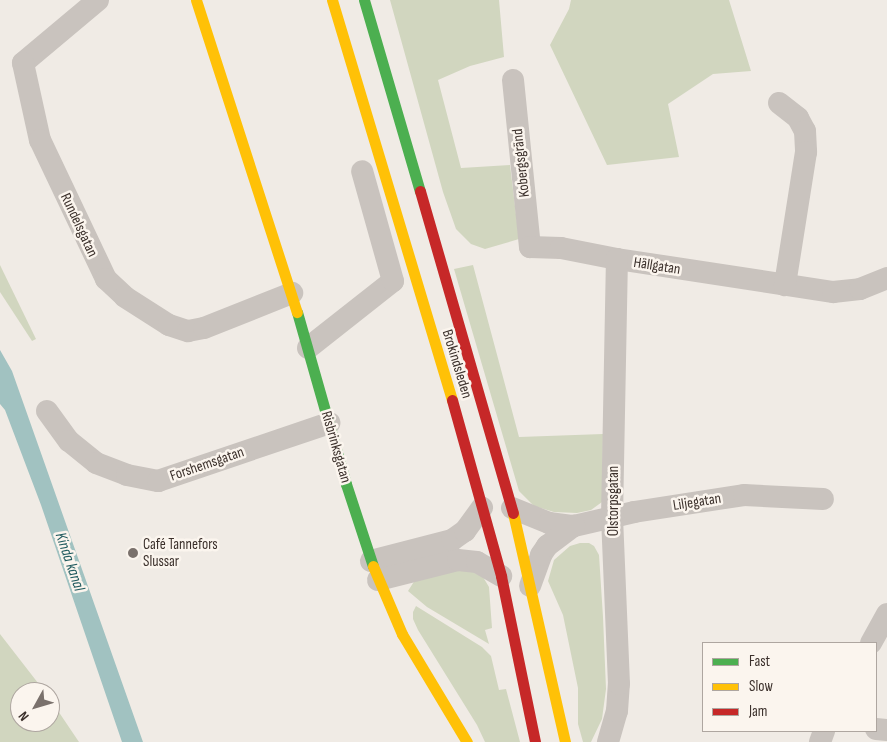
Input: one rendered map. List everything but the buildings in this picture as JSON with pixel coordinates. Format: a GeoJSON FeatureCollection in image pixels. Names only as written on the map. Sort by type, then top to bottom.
{"type":"FeatureCollection","features":[{"type":"Feature","properties":{"kind":"main road"},"geometry":{"type":"LineString","coordinates":[[196,0],[292,293],[308,348]]}},
{"type":"Feature","properties":{"kind":"main road","name":"Brokindsleden"},"geometry":{"type":"LineString","coordinates":[[332,0],[454,407],[501,576],[535,742]]}},
{"type":"Feature","properties":{"kind":"main road","name":"Brokindsleden"},"geometry":{"type":"LineString","coordinates":[[364,0],[512,508],[565,742]]}},
{"type":"Feature","properties":{"kind":"main road","name":"Risbrinksgatan"},"geometry":{"type":"LineString","coordinates":[[308,348],[374,570],[402,634],[467,742]]}},
{"type":"Feature","properties":{"kind":"street","name":"Rundelsgatan"},"geometry":{"type":"LineString","coordinates":[[98,0],[23,63],[40,140],[106,279],[126,297],[169,325],[188,331],[204,328],[292,293]]}},
{"type":"Feature","properties":{"kind":"street","name":"Kobergsgränd"},"geometry":{"type":"LineString","coordinates":[[513,80],[530,247]]}},
{"type":"Feature","properties":{"kind":"street"},"geometry":{"type":"LineString","coordinates":[[779,103],[798,118],[802,124],[805,131],[806,152],[785,285]]}},
{"type":"Feature","properties":{"kind":"street"},"geometry":{"type":"LineString","coordinates":[[308,348],[392,281],[362,171]]}},
{"type":"Feature","properties":{"kind":"street","name":"Hällgatan"},"geometry":{"type":"LineString","coordinates":[[530,247],[561,248],[617,259],[833,292],[860,289],[887,278]]}},
{"type":"Feature","properties":{"kind":"street","name":"Olstorpsgatan"},"geometry":{"type":"LineString","coordinates":[[608,742],[617,711],[619,684],[612,517],[617,259]]}},
{"type":"Feature","properties":{"kind":"street","name":"Forshemsgatan"},"geometry":{"type":"LineString","coordinates":[[47,411],[68,441],[96,463],[127,475],[158,481],[329,422]]}},
{"type":"Feature","properties":{"kind":"street","name":"Liljegatan"},"geometry":{"type":"LineString","coordinates":[[512,508],[549,523],[574,526],[612,517],[744,495],[823,500]]}},
{"type":"Feature","properties":{"kind":"street"},"geometry":{"type":"LineString","coordinates":[[374,570],[452,540],[465,531],[482,508]]}},
{"type":"Feature","properties":{"kind":"street","name":"Liljegatan"},"geometry":{"type":"LineString","coordinates":[[530,586],[541,555],[547,546],[574,526]]}},
{"type":"Feature","properties":{"kind":"street"},"geometry":{"type":"LineString","coordinates":[[374,570],[458,560],[477,562],[501,576]]}},
{"type":"Feature","properties":{"kind":"street"},"geometry":{"type":"LineString","coordinates":[[872,642],[887,614]]}},
{"type":"Feature","properties":{"kind":"green space"},"geometry":{"type":"Polygon","coordinates":[[[390,0],[499,0],[504,57],[470,66],[438,80],[461,168],[510,165],[519,239],[485,249],[471,244],[456,229],[443,192],[390,0]]]}},
{"type":"Feature","properties":{"kind":"green space"},"geometry":{"type":"Polygon","coordinates":[[[571,0],[729,0],[751,71],[713,74],[668,104],[679,157],[607,165],[550,45],[569,9],[571,0]]]}},
{"type":"Feature","properties":{"kind":"green space"},"geometry":{"type":"Polygon","coordinates":[[[0,265],[36,339],[32,341],[0,292],[0,265]]]}},
{"type":"Feature","properties":{"kind":"green space"},"geometry":{"type":"Polygon","coordinates":[[[473,265],[519,437],[603,434],[602,502],[591,510],[577,513],[554,512],[534,506],[519,491],[454,269],[473,265]]]}},
{"type":"Feature","properties":{"kind":"green space"},"geometry":{"type":"Polygon","coordinates":[[[589,543],[594,546],[599,555],[603,617],[606,689],[602,719],[591,742],[583,742],[578,724],[578,688],[563,615],[548,581],[554,560],[570,546],[589,543]]]}},
{"type":"Feature","properties":{"kind":"green space"},"geometry":{"type":"Polygon","coordinates":[[[460,566],[483,577],[489,587],[492,628],[485,630],[489,644],[427,607],[408,591],[415,580],[460,566]]]}},
{"type":"Feature","properties":{"kind":"green space"},"geometry":{"type":"Polygon","coordinates":[[[416,606],[482,647],[491,656],[499,690],[506,689],[520,742],[485,742],[477,725],[418,630],[413,619],[413,612],[416,606]]]}},
{"type":"Feature","properties":{"kind":"green space"},"geometry":{"type":"Polygon","coordinates":[[[0,634],[37,682],[10,682],[10,732],[60,732],[60,714],[79,742],[0,742],[0,634]]]}},
{"type":"Feature","properties":{"kind":"water","name":"Kinda kanal"},"geometry":{"type":"Polygon","coordinates":[[[0,350],[12,371],[143,742],[122,742],[41,505],[5,410],[0,404],[0,350]]]}},
{"type":"Feature","properties":{"kind":"traffic: fast"},"geometry":{"type":"LineString","coordinates":[[364,0],[420,191]]}},
{"type":"Feature","properties":{"kind":"traffic: fast"},"geometry":{"type":"LineString","coordinates":[[297,312],[346,484],[373,566]]}},
{"type":"Feature","properties":{"kind":"traffic: slow"},"geometry":{"type":"LineString","coordinates":[[196,0],[297,312]]}},
{"type":"Feature","properties":{"kind":"traffic: slow"},"geometry":{"type":"LineString","coordinates":[[332,0],[452,400]]}},
{"type":"Feature","properties":{"kind":"traffic: slow"},"geometry":{"type":"LineString","coordinates":[[513,513],[565,742]]}},
{"type":"Feature","properties":{"kind":"traffic: slow"},"geometry":{"type":"LineString","coordinates":[[373,566],[402,634],[467,742]]}},
{"type":"Feature","properties":{"kind":"traffic: jam"},"geometry":{"type":"LineString","coordinates":[[420,191],[513,513]]}},
{"type":"Feature","properties":{"kind":"traffic: jam"},"geometry":{"type":"LineString","coordinates":[[452,400],[501,576],[535,742]]}},
{"type":"Feature","properties":{"kind":"place","name":"Café Tannefors Slussar"},"geometry":{"type":"Point","coordinates":[133,553]}}]}
